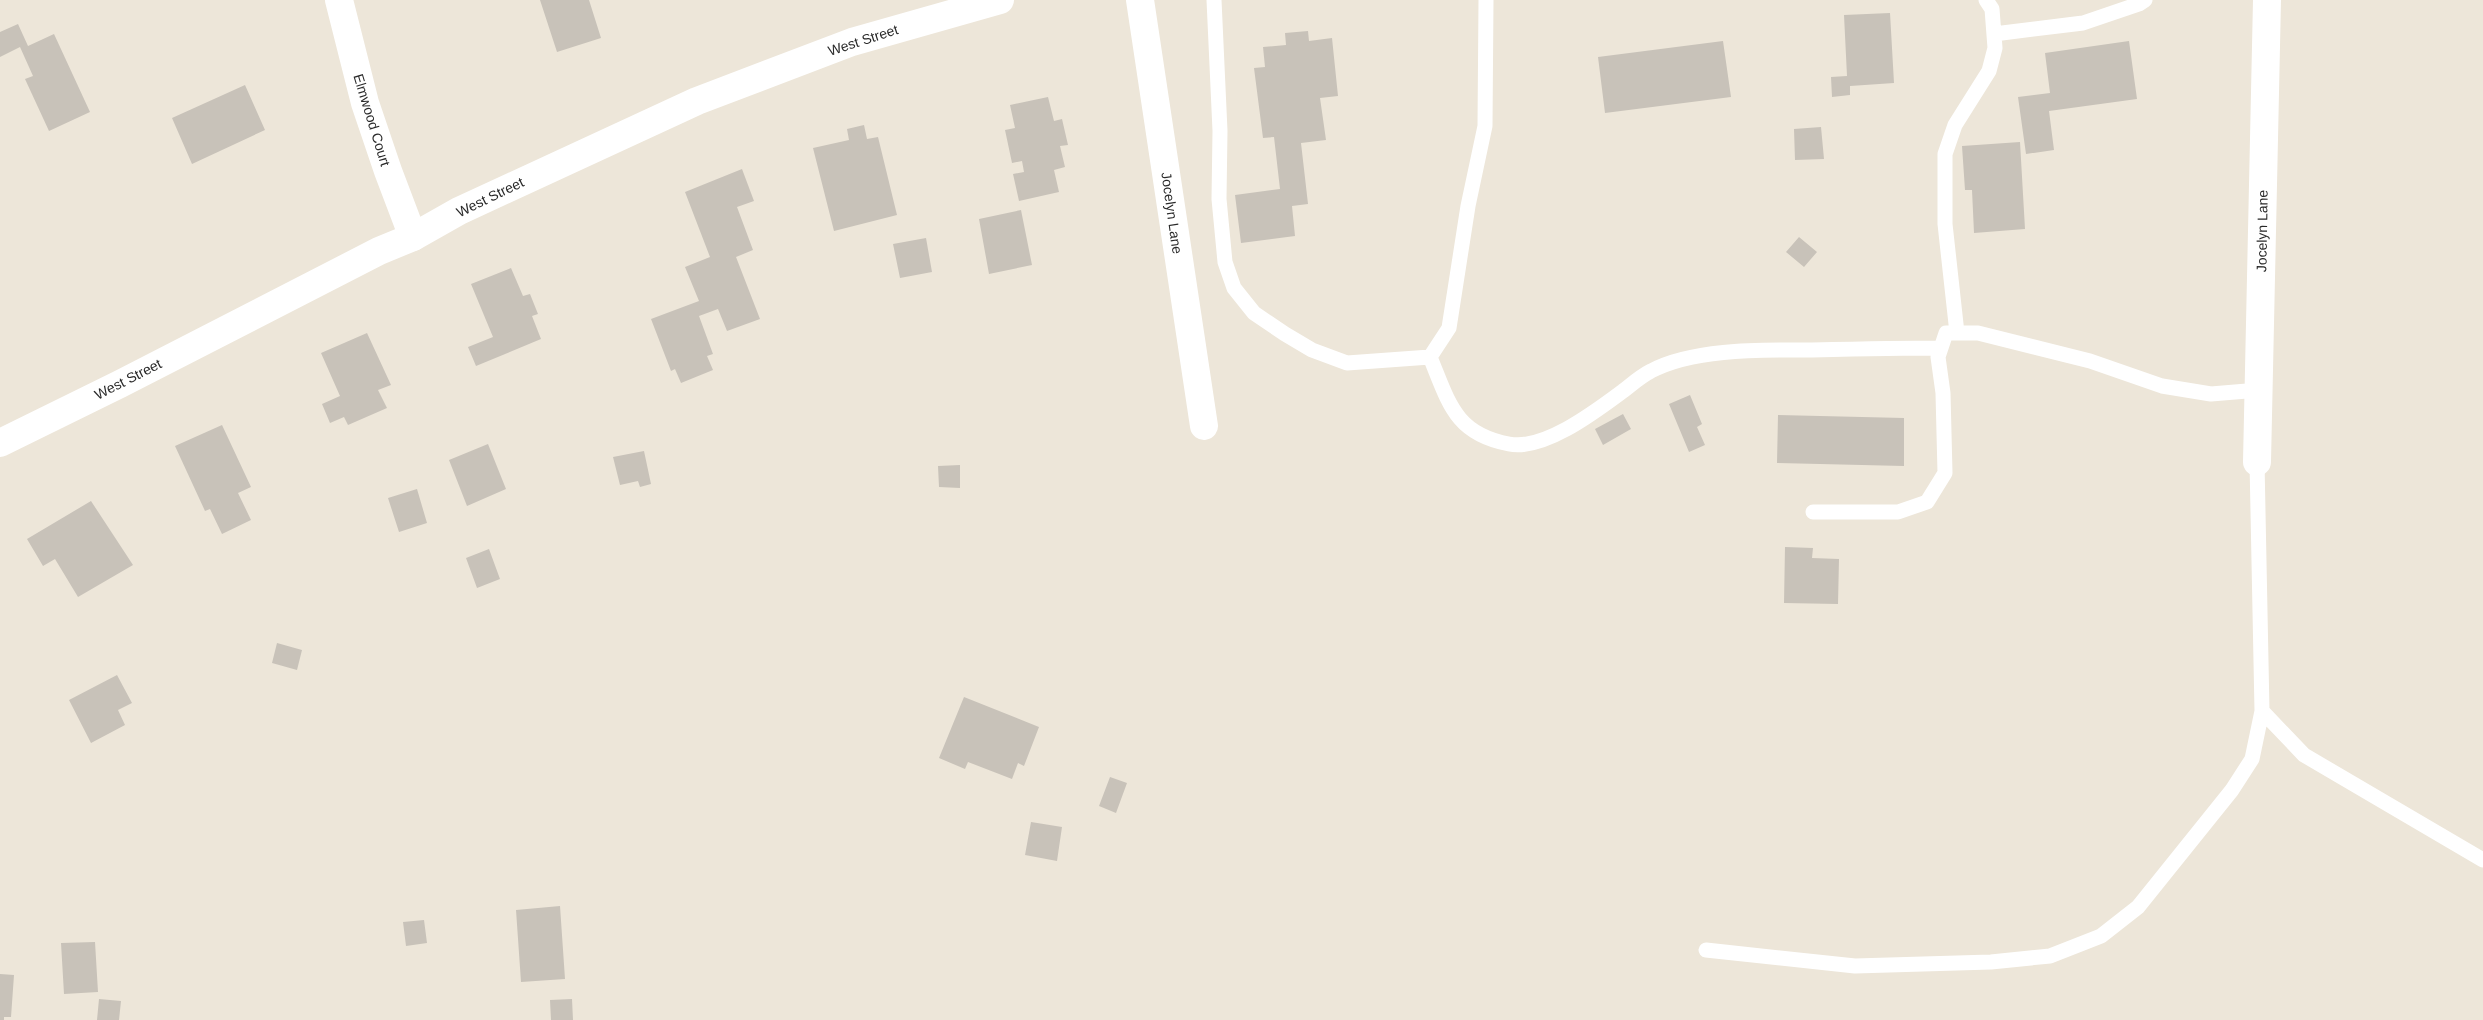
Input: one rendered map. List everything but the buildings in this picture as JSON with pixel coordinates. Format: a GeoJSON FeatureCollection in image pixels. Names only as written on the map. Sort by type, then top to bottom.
{"type":"FeatureCollection","features":[{"type":"Feature","properties":{"kind":"street","name":"Elmwood Court"},"geometry":{"type":"LineString","coordinates":[[339,0],[366,103],[412,237]]}},
{"type":"Feature","properties":{"kind":"street","name":"West Street"},"geometry":{"type":"LineString","coordinates":[[0,443],[477,203],[715,94],[852,42],[1000,0]]}},
{"type":"Feature","properties":{"kind":"street","name":"Jocelyn Lane"},"geometry":{"type":"LineString","coordinates":[[1140,0],[1204,426]]}},
{"type":"Feature","properties":{"kind":"street","name":"Jocelyn Lane"},"geometry":{"type":"LineString","coordinates":[[2257,462],[2267,0]]}},
{"type":"Feature","properties":{"kind":"lane"},"geometry":{"type":"LineString","coordinates":[[1214,0],[1220,131],[1220,199],[1225,262],[1234,288],[1254,313],[1285,334],[1312,350],[1347,363],[1430,357]]}},
{"type":"Feature","properties":{"kind":"lane"},"geometry":{"type":"LineString","coordinates":[[1430,357],[1449,328],[1468,206],[1485,126],[1486,0]]}},
{"type":"Feature","properties":{"kind":"lane"},"geometry":{"type":"LineString","coordinates":[[1957,333],[1945,224],[1945,154],[1955,125],[1988,71],[1995,48],[1992,9],[1986,0]]}},
{"type":"Feature","properties":{"kind":"lane"},"geometry":{"type":"LineString","coordinates":[[1994,34],[2083,23],[2139,4],[2145,0]]}},
{"type":"Feature","properties":{"kind":"lane"},"geometry":{"type":"LineString","coordinates":[[1813,512],[1898,512],[1927,502],[1945,474],[1943,394],[1938,358],[1946,333],[1978,334],[2090,361],[2162,386],[2211,394],[2259,390]]}},
{"type":"Feature","properties":{"kind":"lane"},"geometry":{"type":"LineString","coordinates":[[1430,357],[1450,405],[1466,427],[1489,438],[1511,444],[1541,442],[1581,419],[1651,371],[1685,359],[1744,350],[1941,348]]}},
{"type":"Feature","properties":{"kind":"lane"},"geometry":{"type":"LineString","coordinates":[[1706,950],[1855,966],[1991,962],[2050,956],[2101,936],[2138,907],[2232,790],[2252,759],[2262,712],[2257,462]]}},
{"type":"Feature","properties":{"kind":"lane"},"geometry":{"type":"LineString","coordinates":[[2262,712],[2304,755],[2483,860]]}}]}
